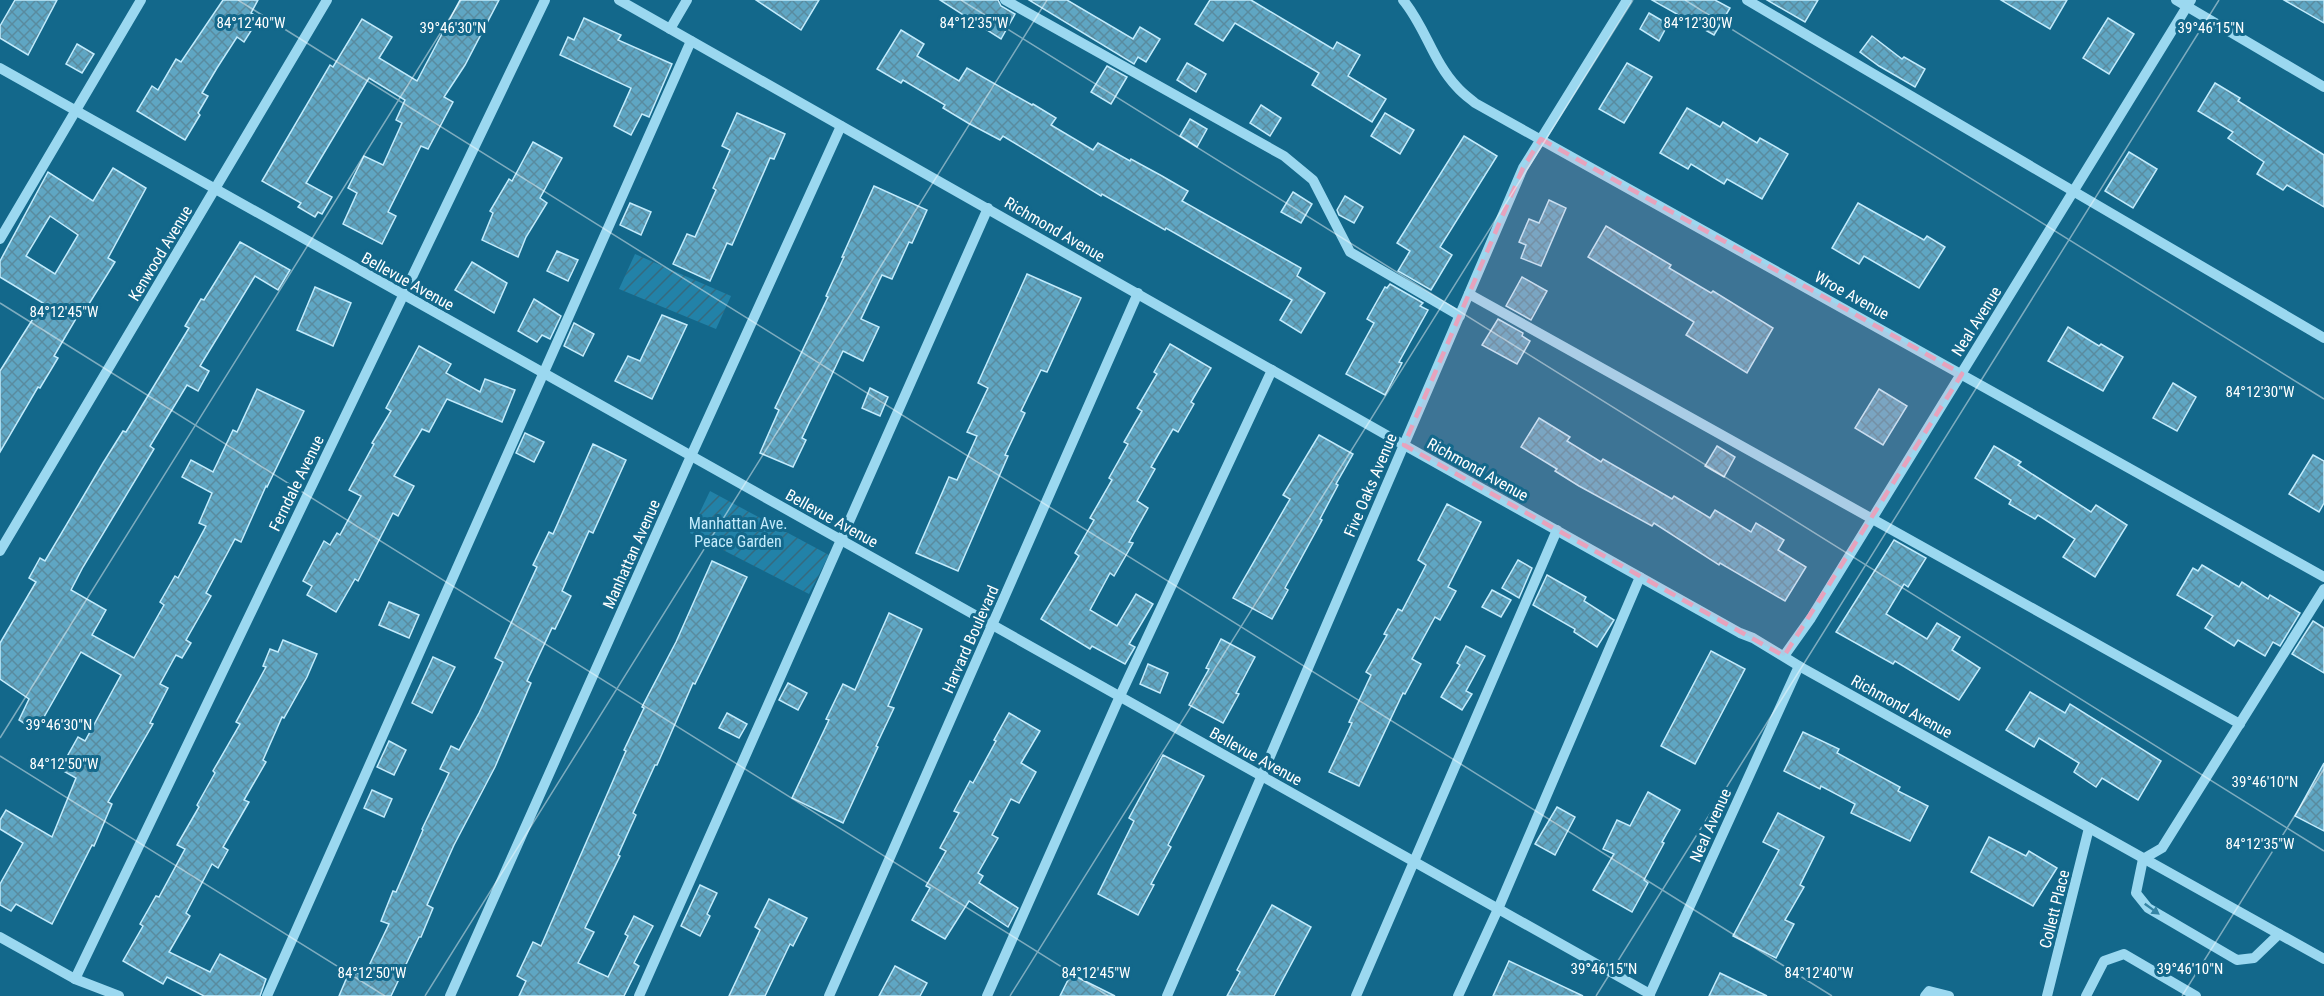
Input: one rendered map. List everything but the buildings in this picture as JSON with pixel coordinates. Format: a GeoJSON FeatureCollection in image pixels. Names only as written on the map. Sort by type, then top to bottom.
{"type":"FeatureCollection","features":[{"type":"Feature","properties":{"kind":"street"},"geometry":{"type":"LineString","coordinates":[[0,238],[141,0]]}},
{"type":"Feature","properties":{"kind":"street","name":"Kenwood Avenue"},"geometry":{"type":"LineString","coordinates":[[0,551],[327,0]]}},
{"type":"Feature","properties":{"kind":"street","name":"Ferndale Avenue"},"geometry":{"type":"LineString","coordinates":[[75,979],[545,0]]}},
{"type":"Feature","properties":{"kind":"street","name":"Richmond Avenue"},"geometry":{"type":"LineString","coordinates":[[619,0],[1404,445],[2324,960]]}},
{"type":"Feature","properties":{"kind":"street"},"geometry":{"type":"LineString","coordinates":[[670,29],[687,0]]}},
{"type":"Feature","properties":{"kind":"street"},"geometry":{"type":"LineString","coordinates":[[1005,0],[1284,156],[1313,180],[1350,252],[1460,316]]}},
{"type":"Feature","properties":{"kind":"street","name":"Wroe Avenue"},"geometry":{"type":"LineString","coordinates":[[1403,0],[1414,13],[1443,69],[1457,87],[1475,103],[2324,577]]}},
{"type":"Feature","properties":{"kind":"street","name":"Five Oaks Avenue"},"geometry":{"type":"LineString","coordinates":[[1167,996],[1523,168],[1627,0]]}},
{"type":"Feature","properties":{"kind":"street"},"geometry":{"type":"LineString","coordinates":[[1747,0],[2324,338]]}},
{"type":"Feature","properties":{"kind":"street"},"geometry":{"type":"LineString","coordinates":[[2176,0],[2189,3],[2324,87]]}},
{"type":"Feature","properties":{"kind":"street","name":"Neal Avenue"},"geometry":{"type":"LineString","coordinates":[[1784,656],[1811,618],[2189,3]]}},
{"type":"Feature","properties":{"kind":"street"},"geometry":{"type":"LineString","coordinates":[[267,996],[691,41]]}},
{"type":"Feature","properties":{"kind":"street","name":"Bellevue Avenue"},"geometry":{"type":"LineString","coordinates":[[0,68],[1649,995]]}},
{"type":"Feature","properties":{"kind":"street","name":"Manhattan Avenue"},"geometry":{"type":"LineString","coordinates":[[450,996],[841,126]]}},
{"type":"Feature","properties":{"kind":"street"},"geometry":{"type":"LineString","coordinates":[[639,996],[988,208]]}},
{"type":"Feature","properties":{"kind":"street","name":"Harvard Boulevard"},"geometry":{"type":"LineString","coordinates":[[829,996],[1138,293]]}},
{"type":"Feature","properties":{"kind":"street"},"geometry":{"type":"LineString","coordinates":[[1469,294],[2240,724]]}},
{"type":"Feature","properties":{"kind":"street"},"geometry":{"type":"LineString","coordinates":[[987,996],[1120,696],[1272,370]]}},
{"type":"Feature","properties":{"kind":"street"},"geometry":{"type":"LineString","coordinates":[[1356,996],[1557,530]]}},
{"type":"Feature","properties":{"kind":"street"},"geometry":{"type":"LineString","coordinates":[[1458,996],[1498,909],[1640,577]]}},
{"type":"Feature","properties":{"kind":"street"},"geometry":{"type":"LineString","coordinates":[[2279,934],[2254,958],[2237,960],[2148,908],[2136,893],[2144,859],[2162,848],[2324,589]]}},
{"type":"Feature","properties":{"kind":"street","name":"Neal Avenue"},"geometry":{"type":"LineString","coordinates":[[1649,995],[1799,666]]}},
{"type":"Feature","properties":{"kind":"street","name":"Collett Place"},"geometry":{"type":"LineString","coordinates":[[2047,996],[2089,828]]}},
{"type":"Feature","properties":{"kind":"street"},"geometry":{"type":"LineString","coordinates":[[0,937],[75,979],[119,996]]}},
{"type":"Feature","properties":{"kind":"street"},"geometry":{"type":"LineString","coordinates":[[2086,996],[2104,961],[2124,954],[2196,996]]}},
{"type":"Feature","properties":{"kind":"street"},"geometry":{"type":"LineString","coordinates":[[1925,996],[1929,991],[1949,996]]}},
{"type":"Feature","properties":{"kind":"highlighted area"},"geometry":{"type":"Polygon","coordinates":[[[1541,139],[1962,374],[1784,656],[1404,445],[1523,168],[1541,139]]]}},
{"type":"Feature","properties":{"kind":"green space"},"geometry":{"type":"Polygon","coordinates":[[[635,254],[731,296],[716,329],[619,289],[635,254]]]}},
{"type":"Feature","properties":{"kind":"green space","name":"Manhattan Ave. Peace Garden"},"geometry":{"type":"Polygon","coordinates":[[[710,491],[829,555],[809,594],[690,533],[710,491]]]}}]}
